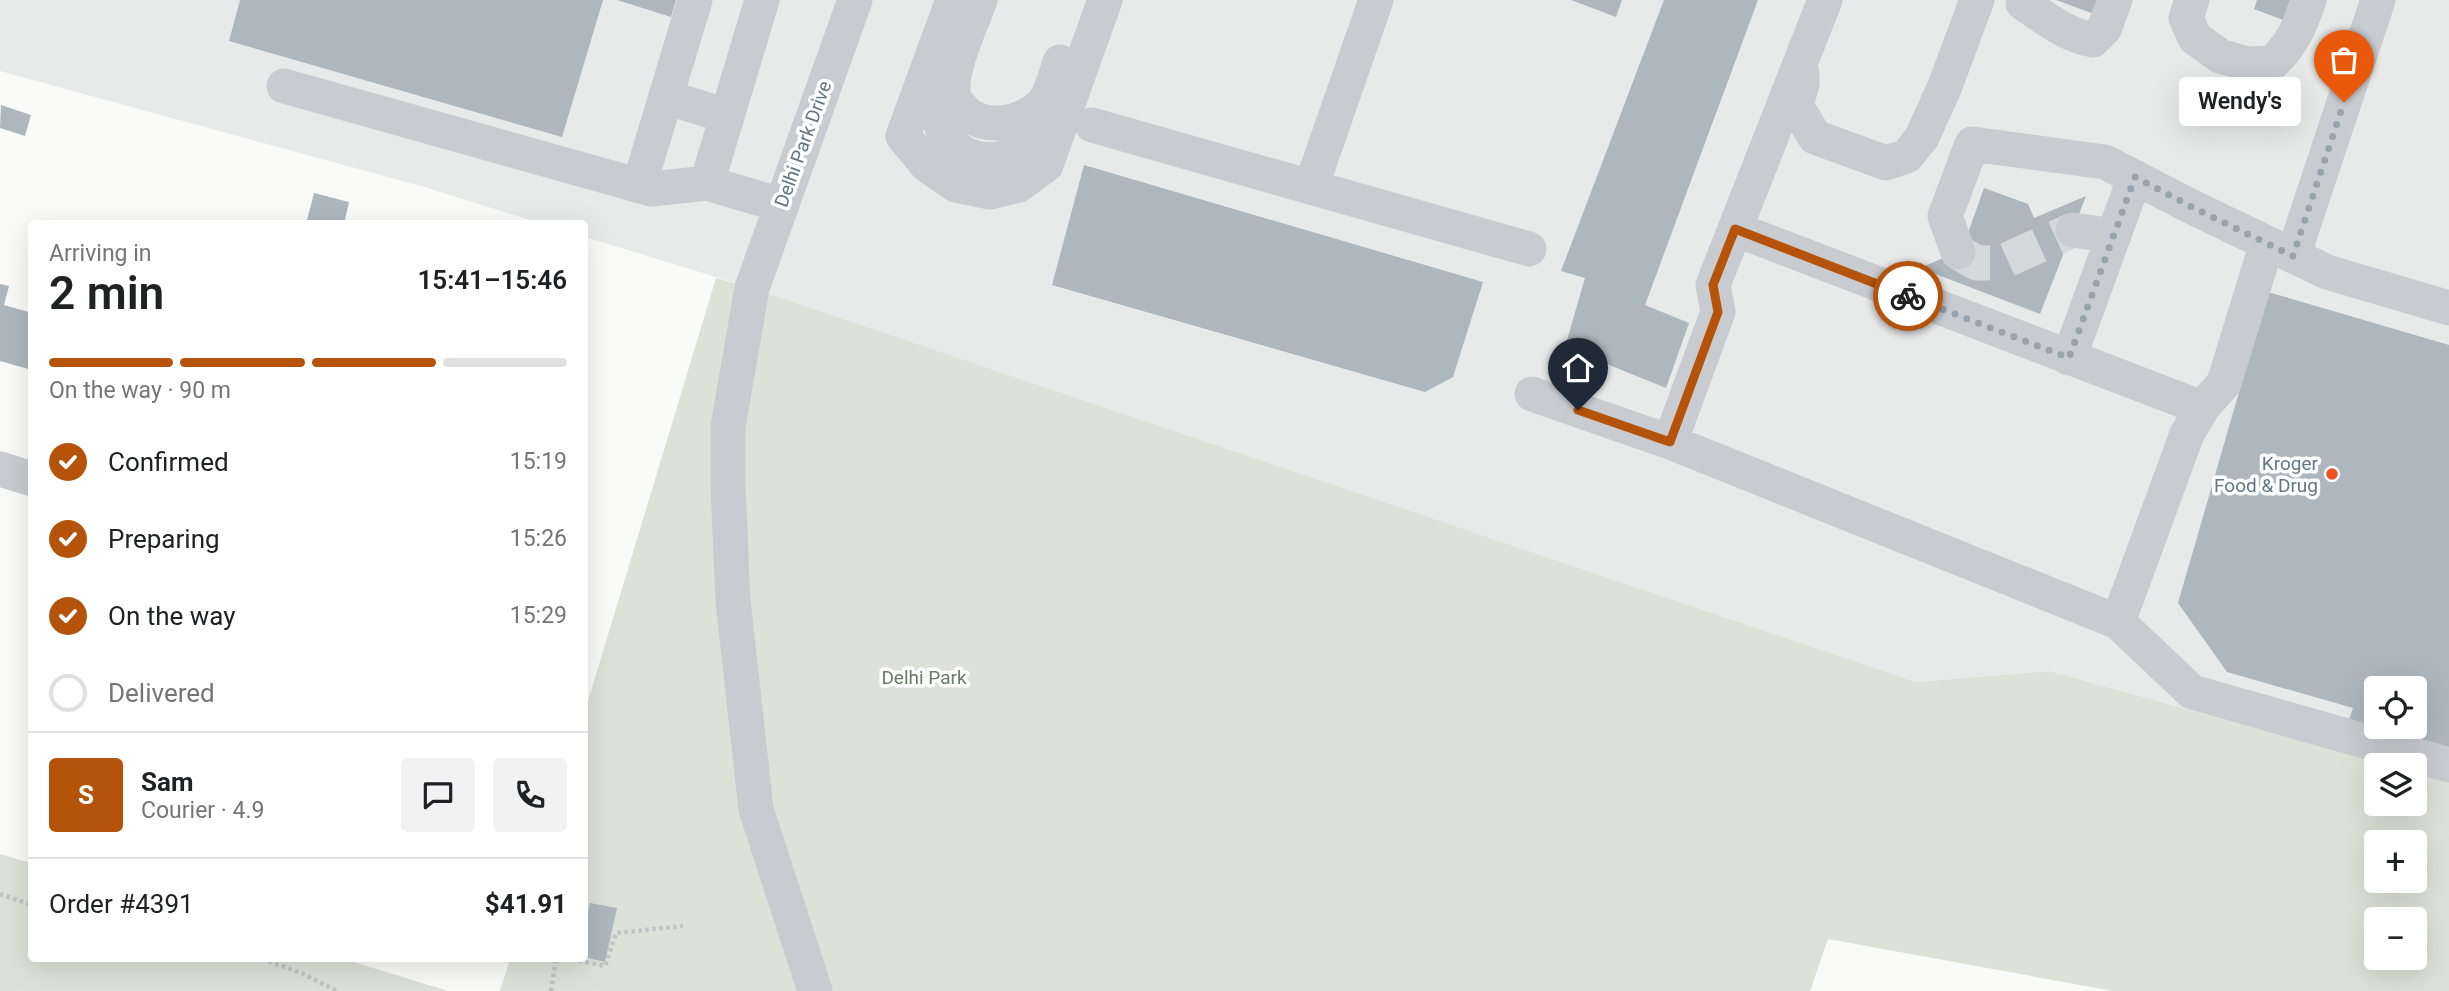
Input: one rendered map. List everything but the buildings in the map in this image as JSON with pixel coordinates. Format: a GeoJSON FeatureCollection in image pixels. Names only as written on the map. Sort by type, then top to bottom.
{"type":"FeatureCollection","features":[{"type":"Feature","properties":{"kind":"street"},"geometry":{"type":"LineString","coordinates":[[639,186],[695,0]]}},
{"type":"Feature","properties":{"kind":"street"},"geometry":{"type":"LineString","coordinates":[[707,183],[762,0]]}},
{"type":"Feature","properties":{"kind":"street","name":"Delhi Park Drive"},"geometry":{"type":"LineString","coordinates":[[815,991],[756,809],[733,601],[728,427],[752,288],[855,0]]}},
{"type":"Feature","properties":{"kind":"street"},"geometry":{"type":"LineString","coordinates":[[953,0],[903,135],[927,165],[956,185],[990,192],[1019,185],[1045,165],[1105,0]]}},
{"type":"Feature","properties":{"kind":"street"},"geometry":{"type":"LineString","coordinates":[[980,0],[955,68],[954,98],[965,113],[984,121],[1003,123],[1027,117],[1046,100],[1084,0]]}},
{"type":"Feature","properties":{"kind":"street"},"geometry":{"type":"LineString","coordinates":[[1311,187],[1376,0]]}},
{"type":"Feature","properties":{"kind":"street"},"geometry":{"type":"LineString","coordinates":[[1670,442],[1718,312],[1713,285],[1825,0]]}},
{"type":"Feature","properties":{"kind":"street"},"geometry":{"type":"LineString","coordinates":[[1801,60],[1802,83],[1796,106],[1815,137],[1886,163],[1907,156],[1922,137],[1945,86],[1977,0]]}},
{"type":"Feature","properties":{"kind":"street"},"geometry":{"type":"LineString","coordinates":[[2023,3],[2055,26],[2093,40],[2104,29],[2115,0]]}},
{"type":"Feature","properties":{"kind":"street"},"geometry":{"type":"LineString","coordinates":[[2192,0],[2186,18],[2194,38],[2220,56],[2247,64],[2272,63],[2288,48],[2309,0]]}},
{"type":"Feature","properties":{"kind":"street"},"geometry":{"type":"LineString","coordinates":[[2118,622],[2187,435],[2202,408],[2224,383],[2378,0]]}},
{"type":"Feature","properties":{"kind":"street"},"geometry":{"type":"LineString","coordinates":[[284,86],[651,189],[707,183],[781,205]]}},
{"type":"Feature","properties":{"kind":"street"},"geometry":{"type":"LineString","coordinates":[[666,97],[727,116]]}},
{"type":"Feature","properties":{"kind":"street"},"geometry":{"type":"LineString","coordinates":[[1093,125],[1529,249]]}},
{"type":"Feature","properties":{"kind":"street"},"geometry":{"type":"LineString","coordinates":[[1958,252],[1945,216],[1972,144],[2105,162],[2327,272],[2449,308]]}},
{"type":"Feature","properties":{"kind":"street"},"geometry":{"type":"LineString","coordinates":[[2069,358],[2135,177]]}},
{"type":"Feature","properties":{"kind":"street"},"geometry":{"type":"LineString","coordinates":[[1735,229],[2202,408]]}},
{"type":"Feature","properties":{"kind":"street"},"geometry":{"type":"LineString","coordinates":[[2073,230],[2113,236]]}},
{"type":"Feature","properties":{"kind":"street"},"geometry":{"type":"LineString","coordinates":[[1532,394],[1670,442],[2118,622],[2192,692],[2449,765]]}},
{"type":"Feature","properties":{"kind":"street"},"geometry":{"type":"LineString","coordinates":[[0,469],[28,478]]}},
{"type":"Feature","properties":{"kind":"path"},"geometry":{"type":"LineString","coordinates":[[0,894],[28,904]]}},
{"type":"Feature","properties":{"kind":"path"},"geometry":{"type":"LineString","coordinates":[[588,962],[606,965],[616,933],[683,926]]}},
{"type":"Feature","properties":{"kind":"path"},"geometry":{"type":"LineString","coordinates":[[271,962],[299,972],[337,991]]}},
{"type":"Feature","properties":{"kind":"path"},"geometry":{"type":"LineString","coordinates":[[551,991],[556,962]]}},
{"type":"Feature","properties":{"kind":"shaded area"},"geometry":{"type":"Polygon","coordinates":[[[0,0],[2449,0],[2449,781],[2427,775],[2427,753],[2364,753],[2364,758],[2049,671],[1916,682],[752,288],[588,238],[588,220],[530,220],[428,188],[0,71],[0,0]]]}},
{"type":"Feature","properties":{"kind":"green space","name":"Delhi Park"},"geometry":{"type":"Polygon","coordinates":[[[716,278],[1916,682],[2049,671],[2364,758],[2364,816],[2427,816],[2427,775],[2449,781],[2449,991],[2113,991],[1828,939],[1810,991],[500,991],[509,962],[588,962],[588,701],[716,278]]]}},
{"type":"Feature","properties":{"kind":"green space"},"geometry":{"type":"Polygon","coordinates":[[[0,854],[28,862],[28,962],[354,962],[448,991],[0,991],[0,854]]]}},
{"type":"Feature","properties":{"kind":"tunnel"},"geometry":{"type":"LineString","coordinates":[[1958,252],[1977,263],[2000,263],[2073,230]]}},
{"type":"Feature","properties":{"kind":"way so far"},"geometry":{"type":"LineString","coordinates":[[1908,296],[2069,358],[2135,177],[2293,256],[2344,102]]}},
{"type":"Feature","properties":{"kind":"place","name":"Wendy's"},"geometry":{"type":"Point","coordinates":[2344,102]}},
{"type":"Feature","properties":{"kind":"place","name":"Kroger Food & Drug"},"geometry":{"type":"Point","coordinates":[2332,474]}},
{"type":"Feature","properties":{"kind":"route"},"geometry":{"type":"LineString","coordinates":[[1578,410],[1670,442],[1718,312],[1713,285],[1735,229],[1908,296]]}}]}
